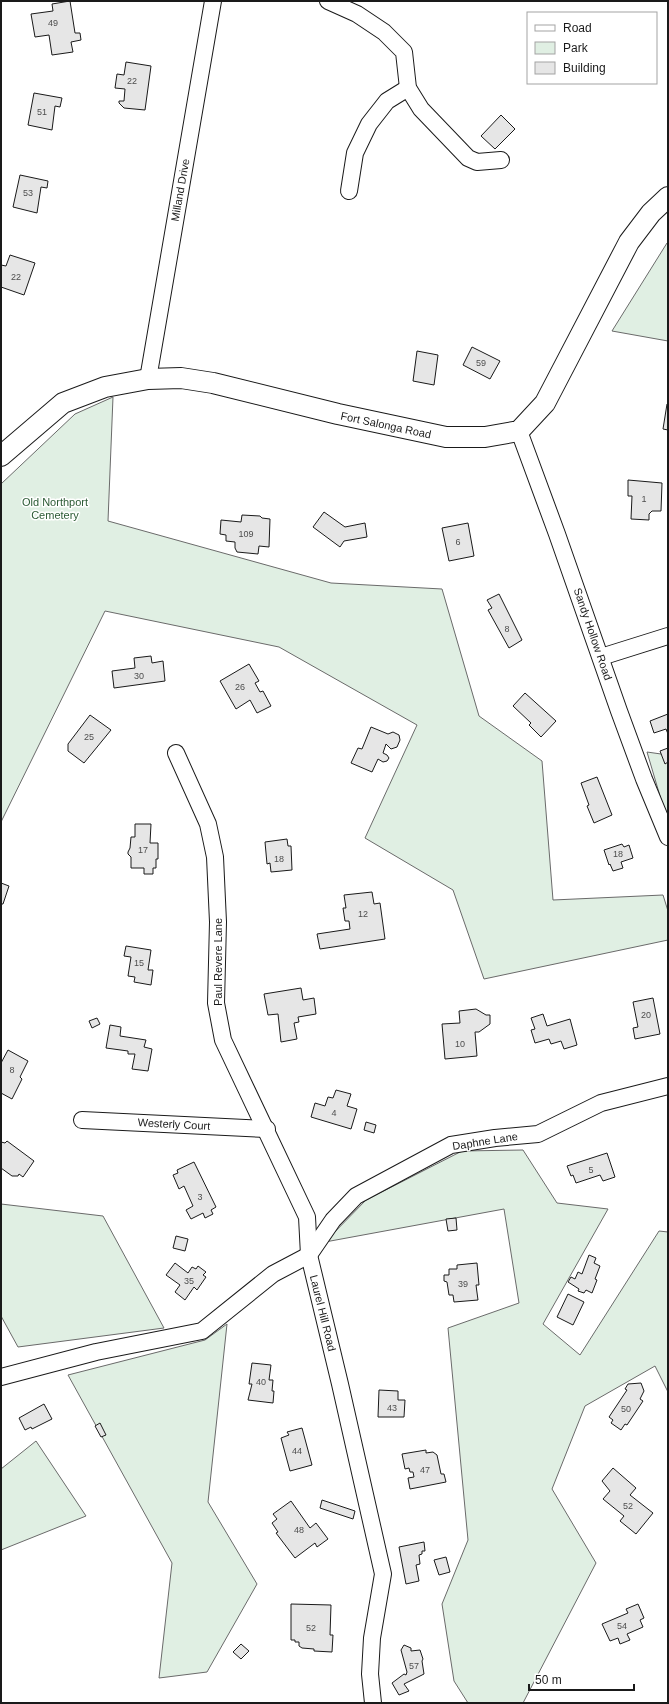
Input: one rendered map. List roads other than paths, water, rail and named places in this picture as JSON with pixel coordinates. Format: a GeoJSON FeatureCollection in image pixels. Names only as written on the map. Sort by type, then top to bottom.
{"type":"FeatureCollection","features":[{"type":"Feature","properties":{"kind":"main road"},"geometry":{"type":"LineString","coordinates":[[519,431],[545,403],[629,242],[650,213],[668,197]]}},
{"type":"Feature","properties":{"kind":"main road","name":"Fort Salonga Road"},"geometry":{"type":"LineString","coordinates":[[1,456],[63,403],[105,387],[148,379],[181,378],[213,383],[338,414],[446,437],[485,437],[519,431]]}},
{"type":"Feature","properties":{"kind":"street","name":"Milland Drive"},"geometry":{"type":"LineString","coordinates":[[148,379],[213,1]]}},
{"type":"Feature","properties":{"kind":"street"},"geometry":{"type":"LineString","coordinates":[[328,1],[357,14],[384,32],[404,52],[408,88],[421,109],[468,158],[477,162],[501,160]]}},
{"type":"Feature","properties":{"kind":"street"},"geometry":{"type":"LineString","coordinates":[[350,191],[355,153],[369,124],[387,101],[408,88]]}},
{"type":"Feature","properties":{"kind":"street","name":"Sandy Hollow Road"},"geometry":{"type":"LineString","coordinates":[[519,431],[644,780],[667,831]]}},
{"type":"Feature","properties":{"kind":"street"},"geometry":{"type":"LineString","coordinates":[[601,657],[668,636]]}},
{"type":"Feature","properties":{"kind":"street","name":"Paul Revere Lane"},"geometry":{"type":"LineString","coordinates":[[176,753],[208,824],[216,857],[218,922],[216,1003],[224,1040],[307,1217],[309,1256]]}},
{"type":"Feature","properties":{"kind":"street","name":"Daphne Lane"},"geometry":{"type":"LineString","coordinates":[[309,1256],[333,1220],[356,1196],[451,1145],[495,1138],[538,1134],[601,1103],[668,1086]]}},
{"type":"Feature","properties":{"kind":"street","name":"Westerly Court"},"geometry":{"type":"LineString","coordinates":[[82,1120],[267,1129]]}},
{"type":"Feature","properties":{"kind":"street"},"geometry":{"type":"LineString","coordinates":[[1,1377],[96,1352],[202,1331],[273,1274],[309,1256]]}},
{"type":"Feature","properties":{"kind":"street","name":"Laurel Hill Road"},"geometry":{"type":"LineString","coordinates":[[309,1256],[383,1574],[372,1638],[370,1674],[373,1703]]}},
{"type":"Feature","properties":{"kind":"park label","name":"Old Northport Cemetery"},"geometry":{"type":"Point","coordinates":[55,508]}}]}
